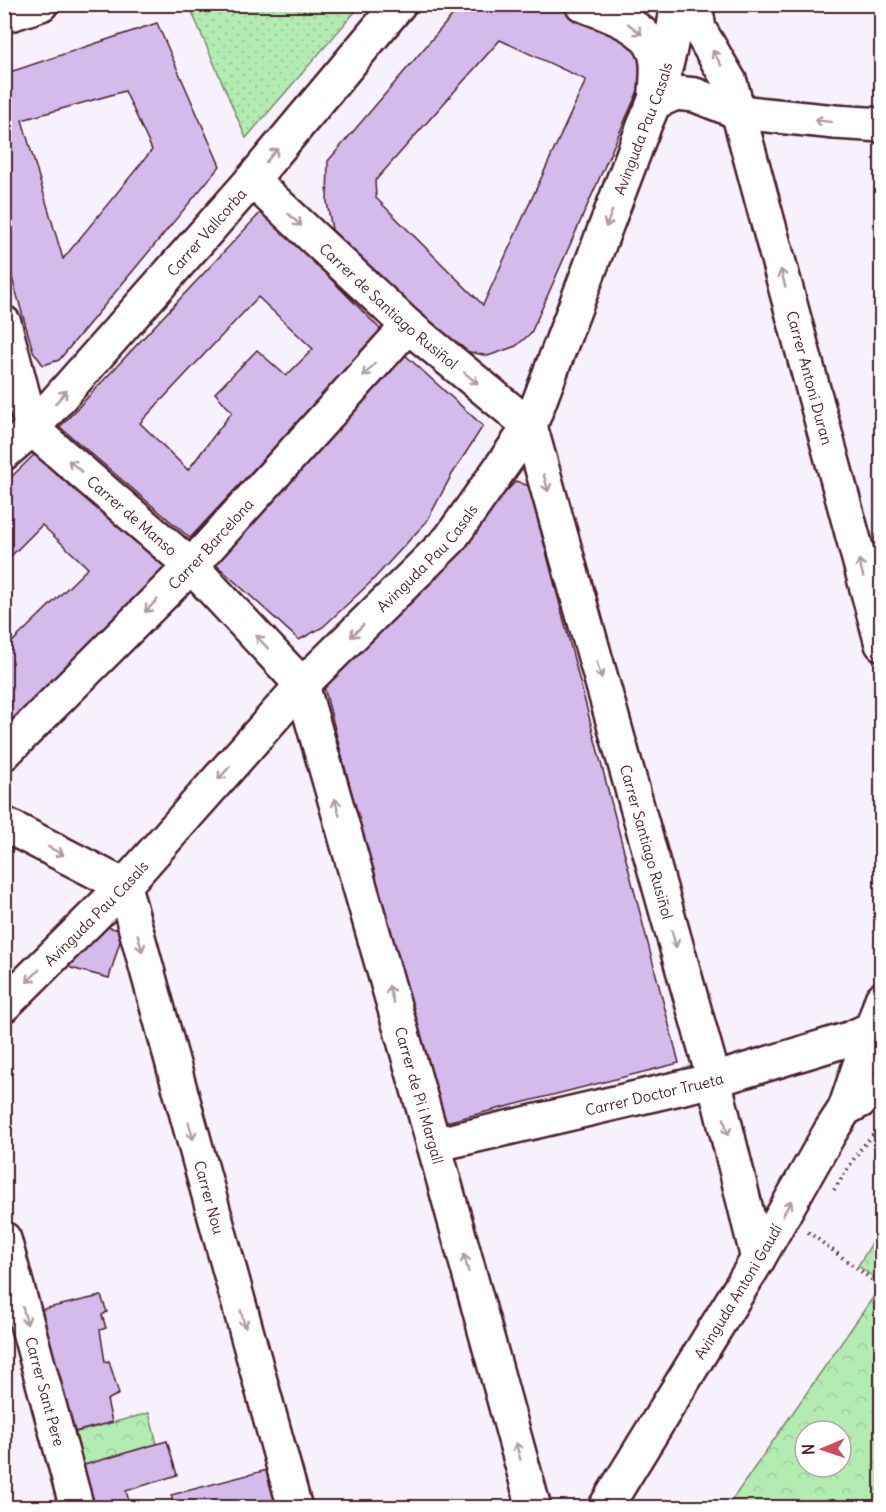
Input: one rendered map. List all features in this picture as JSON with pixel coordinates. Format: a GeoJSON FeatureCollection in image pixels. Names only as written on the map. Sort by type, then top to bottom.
{"type":"FeatureCollection","features":[{"type":"Feature","properties":{"kind":"street"},"geometry":{"type":"LineString","coordinates":[[4,15],[41,4]]}},
{"type":"Feature","properties":{"kind":"street","name":"Carrer Vallcorba"},"geometry":{"type":"LineString","coordinates":[[4,453],[32,429],[252,180],[399,4]]}},
{"type":"Feature","properties":{"kind":"street"},"geometry":{"type":"LineString","coordinates":[[582,4],[633,26],[650,42],[657,61],[655,102],[676,93],[695,95],[738,112],[882,125]]}},
{"type":"Feature","properties":{"kind":"street","name":"Avinguda Pau Casals"},"geometry":{"type":"LineString","coordinates":[[4,1005],[124,886],[303,685],[450,539],[530,426],[655,102],[669,57],[677,4]]}},
{"type":"Feature","properties":{"kind":"street","name":"Carrer Antoni Duran"},"geometry":{"type":"LineString","coordinates":[[695,4],[699,29],[730,82],[882,644]]}},
{"type":"Feature","properties":{"kind":"street","name":"Carrer de Santiago Rusiñol"},"geometry":{"type":"LineString","coordinates":[[252,180],[408,326],[530,426]]}},
{"type":"Feature","properties":{"kind":"street"},"geometry":{"type":"LineString","coordinates":[[4,323],[32,429]]}},
{"type":"Feature","properties":{"kind":"street","name":"Carrer Barcelona"},"geometry":{"type":"LineString","coordinates":[[4,753],[191,566],[408,326]]}},
{"type":"Feature","properties":{"kind":"street","name":"Carrer Santiago Rusiñol"},"geometry":{"type":"LineString","coordinates":[[530,426],[714,1080],[758,1259]]}},
{"type":"Feature","properties":{"kind":"street","name":"Carrer de Manso"},"geometry":{"type":"LineString","coordinates":[[32,429],[191,566],[303,685]]}},
{"type":"Feature","properties":{"kind":"street","name":"Carrer de Pi i Margall"},"geometry":{"type":"LineString","coordinates":[[303,685],[434,1145],[534,1508]]}},
{"type":"Feature","properties":{"kind":"street"},"geometry":{"type":"LineString","coordinates":[[4,824],[124,886]]}},
{"type":"Feature","properties":{"kind":"street","name":"Carrer Nou"},"geometry":{"type":"LineString","coordinates":[[124,886],[296,1508]]}},
{"type":"Feature","properties":{"kind":"street"},"geometry":{"type":"LineString","coordinates":[[845,1109],[876,1014]]}},
{"type":"Feature","properties":{"kind":"street","name":"Carrer Doctor Trueta"},"geometry":{"type":"LineString","coordinates":[[434,1145],[714,1080],[849,1039],[876,1014]]}},
{"type":"Feature","properties":{"kind":"street","name":"Avinguda Antoni Gaudí"},"geometry":{"type":"LineString","coordinates":[[605,1508],[758,1259],[845,1109],[882,1089]]}},
{"type":"Feature","properties":{"kind":"street","name":"Carrer Sant Pere"},"geometry":{"type":"LineString","coordinates":[[4,1239],[77,1508]]}},
{"type":"Feature","properties":{"kind":"path"},"geometry":{"type":"LineString","coordinates":[[830,1196],[859,1151],[882,1125]]}},
{"type":"Feature","properties":{"kind":"path"},"geometry":{"type":"LineString","coordinates":[[813,1224],[807,1233],[882,1287]]}},
{"type":"Feature","properties":{"kind":"path"},"geometry":{"type":"LineString","coordinates":[[874,1508],[882,1495]]}},
{"type":"Feature","properties":{"kind":"green space"},"geometry":{"type":"Polygon","coordinates":[[[189,5],[361,5],[246,138],[189,5]]]}},
{"type":"Feature","properties":{"kind":"green space"},"geometry":{"type":"Polygon","coordinates":[[[881,1228],[881,1282],[858,1266],[881,1228]]]}},
{"type":"Feature","properties":{"kind":"green space"},"geometry":{"type":"Polygon","coordinates":[[[881,1286],[881,1507],[727,1507],[881,1286]]]}},
{"type":"Feature","properties":{"kind":"green space"},"geometry":{"type":"Polygon","coordinates":[[[149,1413],[157,1444],[74,1468],[66,1435],[149,1413]]]}},
{"type":"Feature","properties":{"kind":"building"},"geometry":{"type":"Polygon","coordinates":[[[462,4],[555,4],[624,28],[643,60],[641,84],[531,333],[516,346],[488,356],[456,349],[332,230],[327,202],[328,161],[462,4]],[[500,40],[375,181],[376,198],[483,305],[586,80],[500,40]]]}},
{"type":"Feature","properties":{"kind":"building"},"geometry":{"type":"Polygon","coordinates":[[[157,23],[220,166],[59,360],[43,365],[33,351],[4,250],[4,74],[157,23]],[[125,91],[22,120],[63,259],[152,150],[125,91]]]}},
{"type":"Feature","properties":{"kind":"building"},"geometry":{"type":"Polygon","coordinates":[[[263,210],[382,331],[190,538],[60,427],[263,210]],[[258,297],[140,423],[188,470],[232,412],[215,393],[257,350],[286,376],[313,349],[258,297]]]}},
{"type":"Feature","properties":{"kind":"building"},"geometry":{"type":"Polygon","coordinates":[[[403,353],[483,426],[451,476],[427,521],[371,582],[323,627],[299,640],[212,561],[403,353]]]}},
{"type":"Feature","properties":{"kind":"building"},"geometry":{"type":"Polygon","coordinates":[[[4,386],[13,416],[4,423],[4,386]]]}},
{"type":"Feature","properties":{"kind":"building"},"geometry":{"type":"Polygon","coordinates":[[[39,450],[166,567],[8,728],[4,724],[4,643],[8,646],[88,568],[42,525],[4,563],[4,484],[39,450]]]}},
{"type":"Feature","properties":{"kind":"building"},"geometry":{"type":"Polygon","coordinates":[[[516,481],[529,486],[679,1063],[438,1124],[324,687],[516,481]]]}},
{"type":"Feature","properties":{"kind":"building"},"geometry":{"type":"Polygon","coordinates":[[[100,925],[123,931],[109,978],[71,968],[67,961],[100,925]]]}},
{"type":"Feature","properties":{"kind":"building"},"geometry":{"type":"Polygon","coordinates":[[[101,1296],[107,1312],[102,1315],[106,1328],[100,1330],[105,1362],[109,1361],[119,1394],[107,1400],[112,1422],[63,1435],[30,1312],[101,1296]]]}},
{"type":"Feature","properties":{"kind":"building"},"geometry":{"type":"Polygon","coordinates":[[[167,1441],[177,1475],[126,1491],[131,1508],[84,1508],[74,1468],[167,1441]]]}},
{"type":"Feature","properties":{"kind":"building"},"geometry":{"type":"Polygon","coordinates":[[[267,1470],[276,1508],[175,1508],[171,1495],[267,1470]]]}}]}
